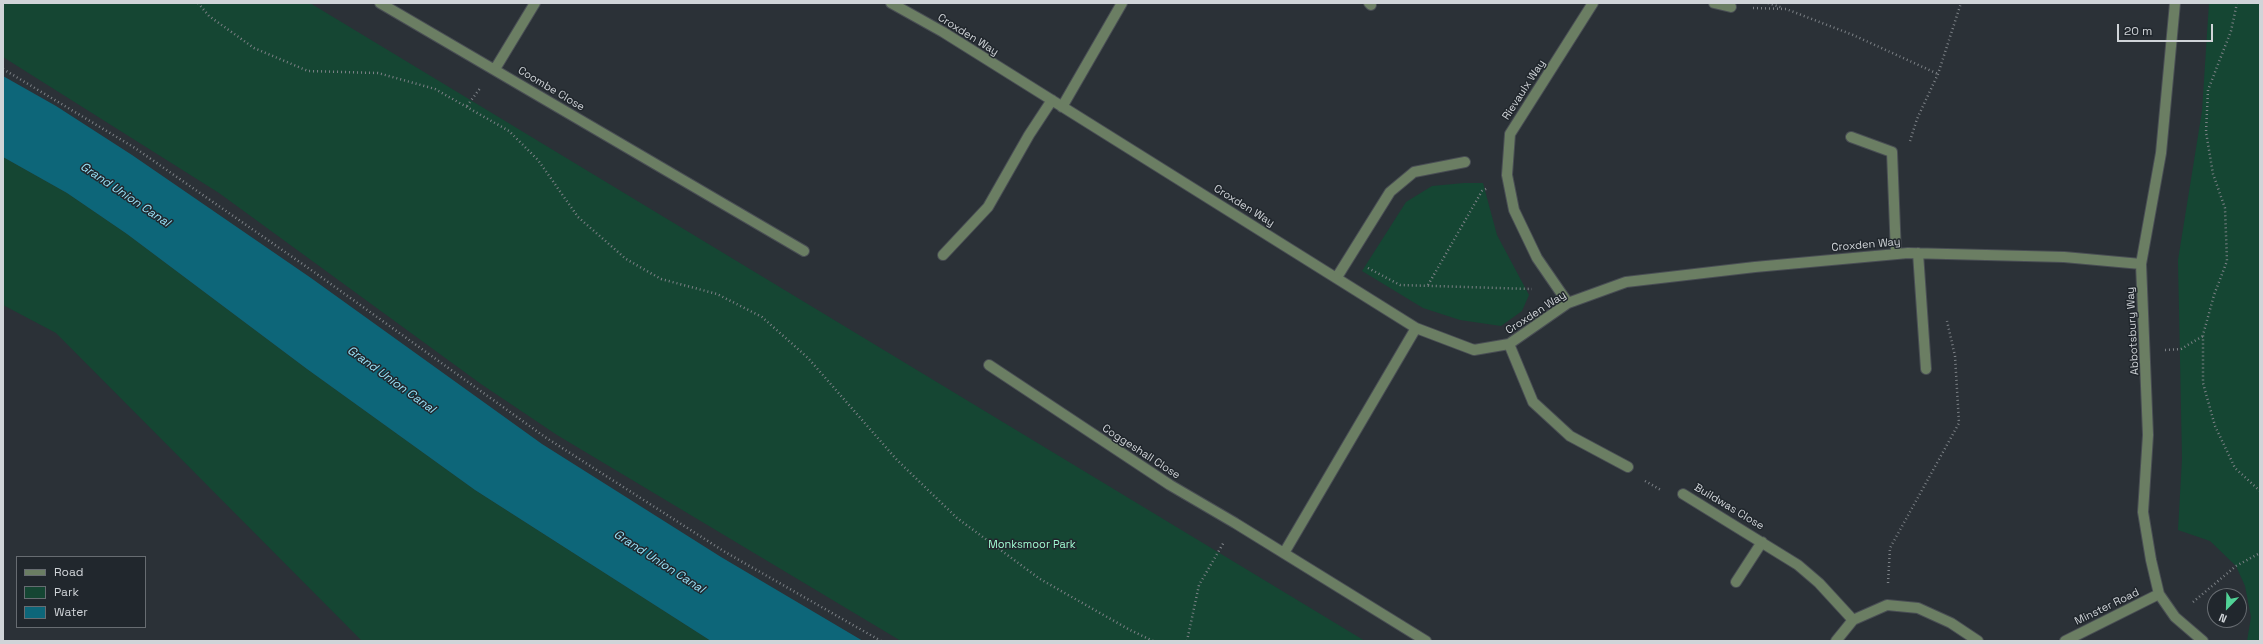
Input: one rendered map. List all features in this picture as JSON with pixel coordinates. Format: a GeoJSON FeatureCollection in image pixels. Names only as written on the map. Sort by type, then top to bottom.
{"type":"FeatureCollection","features":[{"type":"Feature","properties":{"kind":"street","name":"Coombe Close"},"geometry":{"type":"LineString","coordinates":[[380,3],[804,251]]}},
{"type":"Feature","properties":{"kind":"street"},"geometry":{"type":"LineString","coordinates":[[495,69],[535,3]]}},
{"type":"Feature","properties":{"kind":"street","name":"Croxden Way"},"geometry":{"type":"LineString","coordinates":[[891,3],[1052,100],[1416,328],[1474,350],[1509,344],[1568,303],[1626,282],[1755,267],[1918,253],[2064,257],[2141,264]]}},
{"type":"Feature","properties":{"kind":"street"},"geometry":{"type":"LineString","coordinates":[[1062,107],[1122,3]]}},
{"type":"Feature","properties":{"kind":"street","name":"Rievaulx Way"},"geometry":{"type":"LineString","coordinates":[[1568,303],[1537,258],[1514,210],[1508,175],[1510,134],[1593,3]]}},
{"type":"Feature","properties":{"kind":"street"},"geometry":{"type":"LineString","coordinates":[[1714,3],[1731,7]]}},
{"type":"Feature","properties":{"kind":"street","name":"Abbotsbury Way"},"geometry":{"type":"LineString","coordinates":[[2176,3],[2161,153],[2141,264],[2146,351],[2148,435],[2143,512],[2151,560],[2159,594],[2175,617],[2203,641]]}},
{"type":"Feature","properties":{"kind":"street"},"geometry":{"type":"LineString","coordinates":[[943,255],[988,208],[1029,135],[1052,100]]}},
{"type":"Feature","properties":{"kind":"street"},"geometry":{"type":"LineString","coordinates":[[1851,137],[1892,152],[1896,254]]}},
{"type":"Feature","properties":{"kind":"street"},"geometry":{"type":"LineString","coordinates":[[1336,277],[1390,192],[1414,172],[1465,162]]}},
{"type":"Feature","properties":{"kind":"street"},"geometry":{"type":"LineString","coordinates":[[1918,253],[1926,368]]}},
{"type":"Feature","properties":{"kind":"street"},"geometry":{"type":"LineString","coordinates":[[1284,553],[1416,328]]}},
{"type":"Feature","properties":{"kind":"street"},"geometry":{"type":"LineString","coordinates":[[1509,344],[1533,402],[1570,436],[1628,467]]}},
{"type":"Feature","properties":{"kind":"street","name":"Coggeshall Close"},"geometry":{"type":"LineString","coordinates":[[989,365],[1170,485],[1360,599],[1426,641]]}},
{"type":"Feature","properties":{"kind":"street","name":"Buildwas Close"},"geometry":{"type":"LineString","coordinates":[[1683,494],[1798,565],[1819,583],[1853,620]]}},
{"type":"Feature","properties":{"kind":"street","name":"Buildwas Close"},"geometry":{"type":"LineString","coordinates":[[1736,582],[1762,542]]}},
{"type":"Feature","properties":{"kind":"street","name":"Minster Road"},"geometry":{"type":"LineString","coordinates":[[2065,641],[2159,594]]}},
{"type":"Feature","properties":{"kind":"street"},"geometry":{"type":"LineString","coordinates":[[1836,641],[1853,620],[1887,605],[1918,608],[1950,623],[1978,641]]}},
{"type":"Feature","properties":{"kind":"path"},"geometry":{"type":"LineString","coordinates":[[198,3],[209,16],[254,48],[308,71],[378,73],[435,89],[509,131],[538,160],[578,217],[626,259],[661,279],[717,294],[762,317],[808,358],[897,460],[957,518],[1040,580],[1130,630],[1153,641]]}},
{"type":"Feature","properties":{"kind":"path"},"geometry":{"type":"LineString","coordinates":[[1768,3],[1853,35],[1938,74]]}},
{"type":"Feature","properties":{"kind":"path"},"geometry":{"type":"LineString","coordinates":[[1908,146],[1917,119],[1938,74],[1960,3]]}},
{"type":"Feature","properties":{"kind":"path"},"geometry":{"type":"LineString","coordinates":[[2238,3],[2231,32],[2208,90],[2206,132],[2213,174],[2225,208],[2227,261],[2214,295],[2203,335],[2204,383],[2215,426],[2235,468],[2260,491]]}},
{"type":"Feature","properties":{"kind":"path"},"geometry":{"type":"LineString","coordinates":[[1731,7],[1786,9]]}},
{"type":"Feature","properties":{"kind":"path"},"geometry":{"type":"LineString","coordinates":[[3,69],[135,148],[314,272],[545,437],[725,552],[881,641]]}},
{"type":"Feature","properties":{"kind":"path"},"geometry":{"type":"LineString","coordinates":[[1428,285],[1482,191],[1508,175]]}},
{"type":"Feature","properties":{"kind":"path"},"geometry":{"type":"LineString","coordinates":[[1347,284],[1359,264],[1400,285],[1559,290]]}},
{"type":"Feature","properties":{"kind":"path"},"geometry":{"type":"LineString","coordinates":[[1887,605],[1890,548],[1959,423],[1955,356],[1946,319]]}},
{"type":"Feature","properties":{"kind":"path"},"geometry":{"type":"LineString","coordinates":[[2146,351],[2181,349],[2203,335]]}},
{"type":"Feature","properties":{"kind":"path"},"geometry":{"type":"LineString","coordinates":[[1628,467],[1643,479],[1668,494],[1683,494]]}},
{"type":"Feature","properties":{"kind":"path"},"geometry":{"type":"LineString","coordinates":[[1187,641],[1199,585],[1235,523]]}},
{"type":"Feature","properties":{"kind":"path"},"geometry":{"type":"LineString","coordinates":[[2175,617],[2236,566],[2260,553]]}},
{"type":"Feature","properties":{"kind":"green space","name":"Monksmoor Park"},"geometry":{"type":"Polygon","coordinates":[[[3,3],[310,3],[1365,641],[901,641],[557,435],[481,384],[219,193],[3,57],[3,3]]]}},
{"type":"Feature","properties":{"kind":"green space"},"geometry":{"type":"Polygon","coordinates":[[[2209,3],[2260,3],[2260,641],[2247,641],[2251,617],[2247,588],[2245,588],[2236,566],[2210,541],[2178,530],[2182,459],[2178,260],[2202,111],[2209,3]]]}},
{"type":"Feature","properties":{"kind":"green space"},"geometry":{"type":"Polygon","coordinates":[[[3,157],[67,193],[127,234],[307,369],[475,490],[711,641],[362,641],[56,333],[3,305],[3,157]]]}},
{"type":"Feature","properties":{"kind":"green space"},"geometry":{"type":"Polygon","coordinates":[[[1483,183],[1497,235],[1529,295],[1522,311],[1501,326],[1460,320],[1423,308],[1362,271],[1406,202],[1432,186],[1483,183]]]}},
{"type":"Feature","properties":{"kind":"water","name":"Grand Union Canal"},"geometry":{"type":"Polygon","coordinates":[[[3,76],[56,106],[132,155],[311,278],[542,444],[721,557],[863,641],[711,641],[475,490],[307,369],[127,234],[67,193],[3,157],[3,76]]]}}]}
